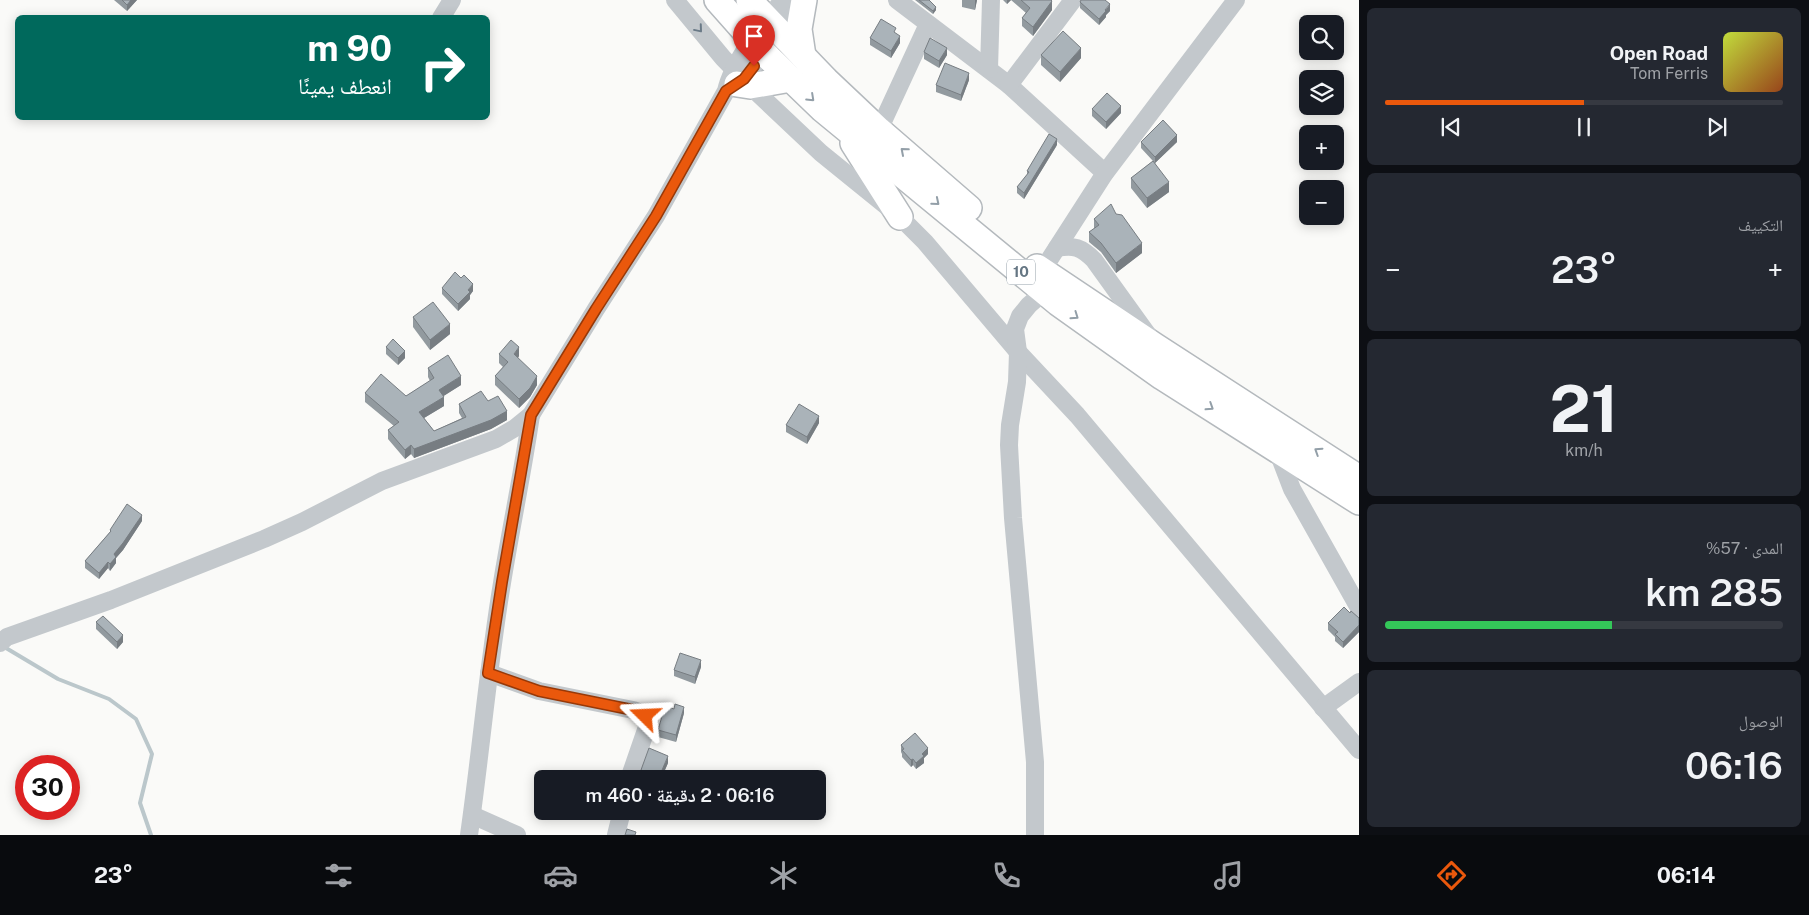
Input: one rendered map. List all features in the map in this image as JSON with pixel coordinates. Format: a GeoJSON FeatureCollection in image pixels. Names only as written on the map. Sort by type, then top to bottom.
{"type":"FeatureCollection","features":[{"type":"Feature","properties":{"kind":"highway","name":"10"},"geometry":{"type":"LineString","coordinates":[[716,0],[790,79],[841,124],[1043,281],[1155,346],[1359,478]]}},
{"type":"Feature","properties":{"kind":"highway","name":"10"},"geometry":{"type":"LineString","coordinates":[[749,0],[879,130],[1043,281],[1058,303],[1162,377],[1359,502]]}},
{"type":"Feature","properties":{"kind":"highway"},"geometry":{"type":"LineString","coordinates":[[803,0],[799,29],[803,56]]}},
{"type":"Feature","properties":{"kind":"highway"},"geometry":{"type":"LineString","coordinates":[[736,78],[790,79]]}},
{"type":"Feature","properties":{"kind":"highway"},"geometry":{"type":"LineString","coordinates":[[841,124],[900,217]]}},
{"type":"Feature","properties":{"kind":"street"},"geometry":{"type":"LineString","coordinates":[[443,15],[452,0]]}},
{"type":"Feature","properties":{"kind":"street"},"geometry":{"type":"LineString","coordinates":[[675,0],[736,78],[821,153],[900,217],[943,263],[1018,352],[1077,415],[1359,750]]}},
{"type":"Feature","properties":{"kind":"street"},"geometry":{"type":"LineString","coordinates":[[773,26],[783,0]]}},
{"type":"Feature","properties":{"kind":"street"},"geometry":{"type":"LineString","coordinates":[[0,644],[8,637],[120,596],[280,532],[382,481],[496,439],[510,432],[531,415],[656,216],[736,78],[773,26],[803,0]]}},
{"type":"Feature","properties":{"kind":"street"},"geometry":{"type":"LineString","coordinates":[[897,0],[1009,85],[1105,173]]}},
{"type":"Feature","properties":{"kind":"street"},"geometry":{"type":"LineString","coordinates":[[989,69],[991,0]]}},
{"type":"Feature","properties":{"kind":"street"},"geometry":{"type":"LineString","coordinates":[[1009,85],[1073,0]]}},
{"type":"Feature","properties":{"kind":"street"},"geometry":{"type":"LineString","coordinates":[[1035,835],[1035,762],[1010,479],[1010,425],[1017,382],[1018,352],[1015,334],[1016,324],[1043,281],[1056,248],[1105,173],[1236,0]]}},
{"type":"Feature","properties":{"kind":"street"},"geometry":{"type":"LineString","coordinates":[[879,130],[928,24]]}},
{"type":"Feature","properties":{"kind":"street"},"geometry":{"type":"LineString","coordinates":[[1056,248],[1068,246],[1086,251],[1155,346]]}},
{"type":"Feature","properties":{"kind":"street"},"geometry":{"type":"LineString","coordinates":[[469,835],[481,752],[488,673],[531,415]]}},
{"type":"Feature","properties":{"kind":"street"},"geometry":{"type":"LineString","coordinates":[[1277,450],[1292,489],[1359,608]]}},
{"type":"Feature","properties":{"kind":"street"},"geometry":{"type":"LineString","coordinates":[[488,673],[539,691],[633,710],[645,716],[648,720],[648,727],[632,770]]}},
{"type":"Feature","properties":{"kind":"street"},"geometry":{"type":"LineString","coordinates":[[1323,708],[1359,682]]}},
{"type":"Feature","properties":{"kind":"street"},"geometry":{"type":"LineString","coordinates":[[472,815],[517,835]]}},
{"type":"Feature","properties":{"kind":"street"},"geometry":{"type":"LineString","coordinates":[[616,835],[620,820]]}},
{"type":"Feature","properties":{"kind":"building"},"geometry":{"type":"Polygon","coordinates":[[[122,0],[131,0],[127,5],[122,0]]]}},
{"type":"Feature","properties":{"kind":"building"},"geometry":{"type":"Polygon","coordinates":[[[919,0],[929,0],[936,7],[933,11],[919,0]]]}},
{"type":"Feature","properties":{"kind":"building"},"geometry":{"type":"Polygon","coordinates":[[[1021,0],[1052,1],[1033,27],[1022,18],[1030,8],[1021,0]]]}},
{"type":"Feature","properties":{"kind":"building"},"geometry":{"type":"Polygon","coordinates":[[[1081,0],[1105,0],[1110,4],[1099,19],[1080,2],[1081,0]]]}},
{"type":"Feature","properties":{"kind":"building"},"geometry":{"type":"Polygon","coordinates":[[[881,19],[896,28],[894,32],[900,36],[891,51],[870,38],[881,19]]]}},
{"type":"Feature","properties":{"kind":"building"},"geometry":{"type":"Polygon","coordinates":[[[1063,31],[1081,48],[1060,72],[1041,55],[1063,31]]]}},
{"type":"Feature","properties":{"kind":"building"},"geometry":{"type":"Polygon","coordinates":[[[930,38],[947,48],[939,61],[924,52],[930,38]]]}},
{"type":"Feature","properties":{"kind":"building"},"geometry":{"type":"Polygon","coordinates":[[[945,63],[969,73],[961,95],[936,85],[945,63]]]}},
{"type":"Feature","properties":{"kind":"building"},"geometry":{"type":"Polygon","coordinates":[[[1107,93],[1121,106],[1106,122],[1092,109],[1107,93]]]}},
{"type":"Feature","properties":{"kind":"building"},"geometry":{"type":"Polygon","coordinates":[[[1163,120],[1177,135],[1155,157],[1141,142],[1163,120]]]}},
{"type":"Feature","properties":{"kind":"building"},"geometry":{"type":"Polygon","coordinates":[[[1049,134],[1057,139],[1024,193],[1017,187],[1029,172],[1027,171],[1049,134]]]}},
{"type":"Feature","properties":{"kind":"building"},"geometry":{"type":"Polygon","coordinates":[[[1153,161],[1169,182],[1147,198],[1131,178],[1153,161]]]}},
{"type":"Feature","properties":{"kind":"building"},"geometry":{"type":"Polygon","coordinates":[[[1111,204],[1116,214],[1122,215],[1142,243],[1116,263],[1101,243],[1089,232],[1099,225],[1094,219],[1111,204]]]}},
{"type":"Feature","properties":{"kind":"building"},"geometry":{"type":"Polygon","coordinates":[[[455,272],[461,278],[464,275],[473,284],[468,290],[470,292],[458,304],[442,288],[455,272]]]}},
{"type":"Feature","properties":{"kind":"building"},"geometry":{"type":"Polygon","coordinates":[[[433,302],[450,324],[430,340],[413,317],[433,302]]]}},
{"type":"Feature","properties":{"kind":"building"},"geometry":{"type":"Polygon","coordinates":[[[393,339],[405,351],[398,358],[386,347],[393,339]]]}},
{"type":"Feature","properties":{"kind":"building"},"geometry":{"type":"Polygon","coordinates":[[[511,340],[519,347],[514,354],[537,376],[530,388],[519,399],[495,376],[508,362],[499,354],[511,340]]]}},
{"type":"Feature","properties":{"kind":"building"},"geometry":{"type":"Polygon","coordinates":[[[448,355],[461,376],[439,390],[444,397],[419,412],[434,431],[466,417],[459,404],[481,391],[488,401],[498,396],[507,411],[491,420],[414,449],[411,445],[405,450],[388,430],[399,422],[365,393],[381,374],[406,396],[434,378],[428,368],[448,355]]]}},
{"type":"Feature","properties":{"kind":"building"},"geometry":{"type":"Polygon","coordinates":[[[799,404],[819,416],[807,437],[786,425],[799,404]]]}},
{"type":"Feature","properties":{"kind":"building"},"geometry":{"type":"Polygon","coordinates":[[[127,504],[142,515],[114,554],[116,557],[110,564],[108,562],[99,573],[85,561],[111,531],[127,504]]]}},
{"type":"Feature","properties":{"kind":"building"},"geometry":{"type":"Polygon","coordinates":[[[1344,607],[1359,618],[1359,625],[1343,642],[1335,634],[1338,632],[1328,623],[1344,607]]]}},
{"type":"Feature","properties":{"kind":"building"},"geometry":{"type":"Polygon","coordinates":[[[103,616],[123,635],[117,642],[96,622],[103,616]]]}},
{"type":"Feature","properties":{"kind":"building"},"geometry":{"type":"Polygon","coordinates":[[[680,653],[701,660],[695,677],[674,670],[680,653]]]}},
{"type":"Feature","properties":{"kind":"building"},"geometry":{"type":"Polygon","coordinates":[[[675,704],[684,707],[676,735],[658,730],[665,706],[674,709],[675,704]]]}},
{"type":"Feature","properties":{"kind":"building"},"geometry":{"type":"Polygon","coordinates":[[[915,733],[928,748],[922,754],[924,756],[916,763],[902,750],[904,749],[901,745],[915,733]]]}},
{"type":"Feature","properties":{"kind":"building"},"geometry":{"type":"Polygon","coordinates":[[[649,748],[668,756],[662,770],[641,770],[649,748]]]}},
{"type":"Feature","properties":{"kind":"building"},"geometry":{"type":"Polygon","coordinates":[[[627,829],[636,832],[635,835],[625,835],[627,829]]]}},
{"type":"Feature","properties":{"kind":"waterway"},"geometry":{"type":"LineString","coordinates":[[6,648],[58,679],[109,699],[136,719],[152,754],[140,803],[151,835]]}},
{"type":"Feature","properties":{"kind":"route"},"geometry":{"type":"LineString","coordinates":[[645,716],[633,710],[539,691],[488,673],[502,582],[531,415],[656,216],[726,91],[744,79],[754,66]]}}]}
